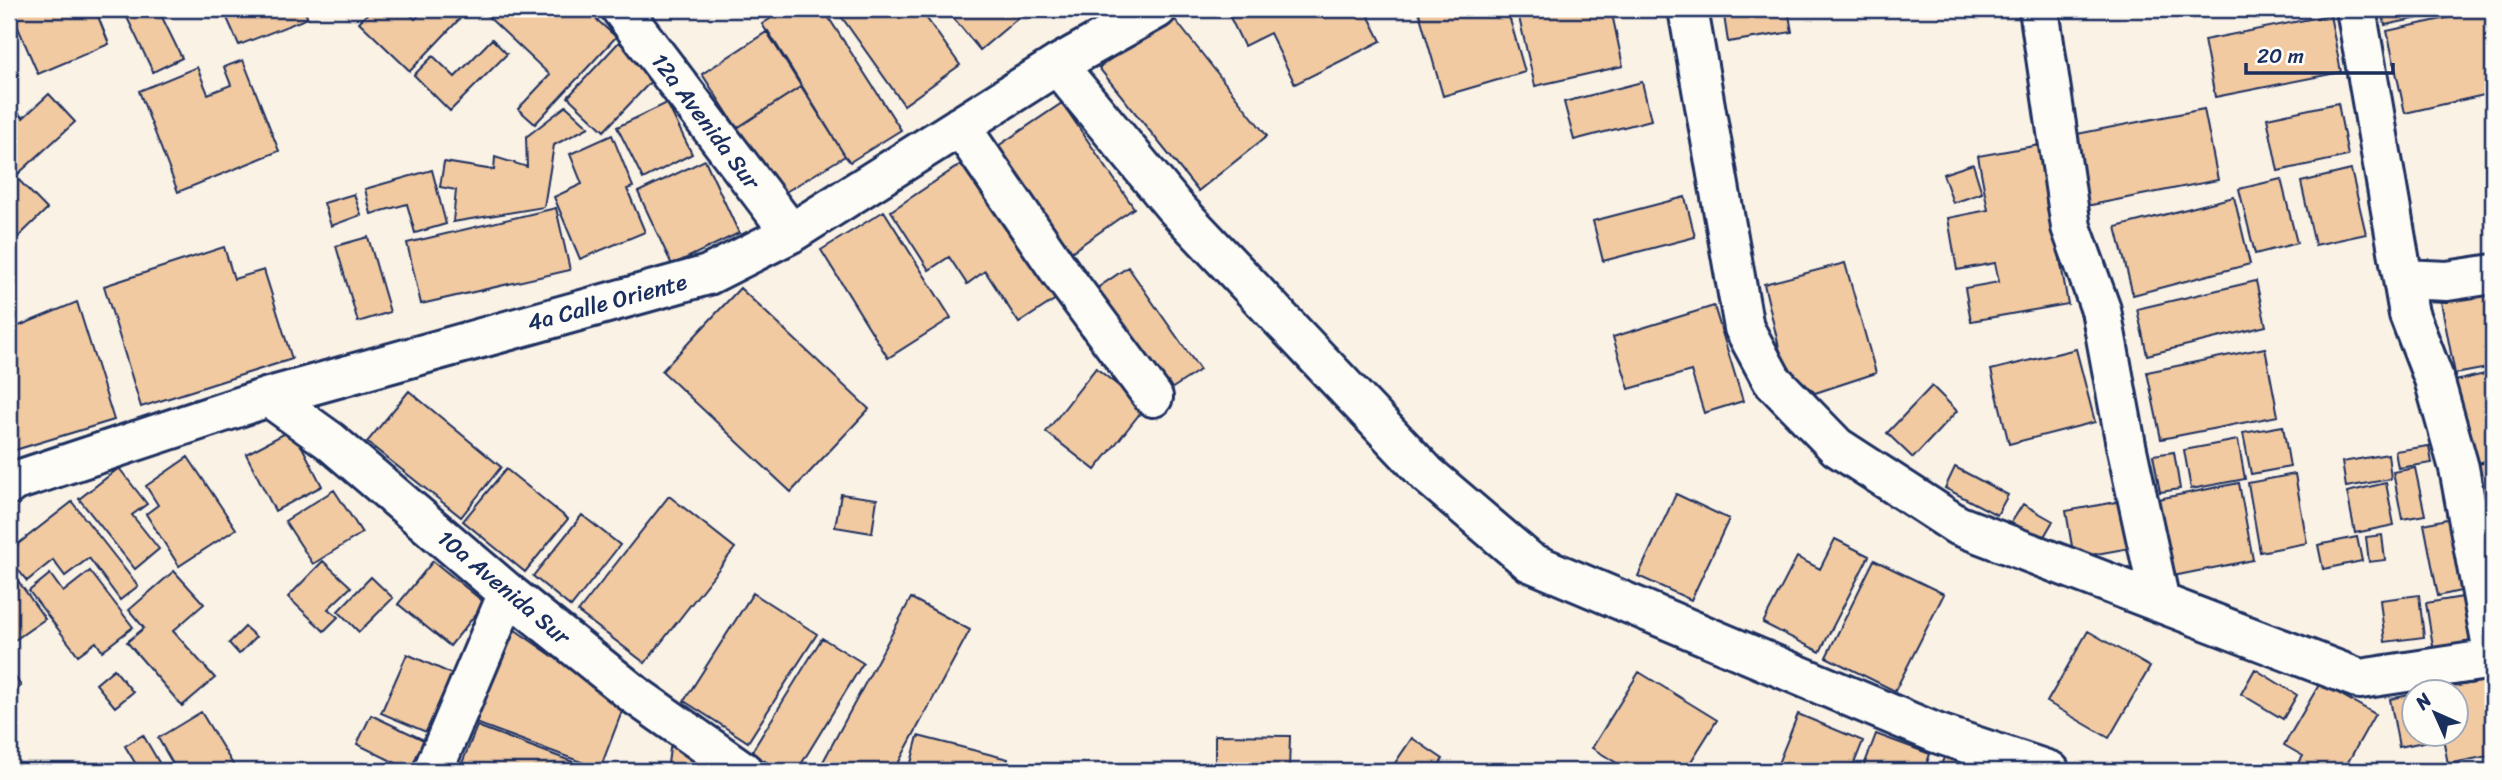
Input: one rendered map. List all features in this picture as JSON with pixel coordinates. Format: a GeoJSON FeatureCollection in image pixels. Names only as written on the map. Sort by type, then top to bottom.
{"type":"FeatureCollection","features":[{"type":"Feature","properties":{"kind":"street","name":"12a Avenida Sur"},"geometry":{"type":"LineString","coordinates":[[621,9],[790,233]]}},
{"type":"Feature","properties":{"kind":"street","name":"4a Calle Oriente"},"geometry":{"type":"LineString","coordinates":[[10,481],[269,397],[708,275],[790,233],[1057,65],[1157,9]]}},
{"type":"Feature","properties":{"kind":"street"},"geometry":{"type":"LineString","coordinates":[[1688,9],[1744,328],[1772,380],[1837,447],[1957,525],[2360,680],[2493,659]]}},
{"type":"Feature","properties":{"kind":"street"},"geometry":{"type":"LineString","coordinates":[[2039,9],[2071,227],[2101,310],[2126,446],[2160,602]]}},
{"type":"Feature","properties":{"kind":"street"},"geometry":{"type":"LineString","coordinates":[[2357,9],[2409,314],[2434,379],[2459,468],[2493,653]]}},
{"type":"Feature","properties":{"kind":"street"},"geometry":{"type":"LineString","coordinates":[[1057,65],[1174,206],[1428,475],[1530,562],[1936,733],[2050,771]]}},
{"type":"Feature","properties":{"kind":"street"},"geometry":{"type":"LineString","coordinates":[[960,126],[1054,263],[1153,397]]}},
{"type":"Feature","properties":{"kind":"street"},"geometry":{"type":"LineString","coordinates":[[2404,279],[2447,281],[2493,274]]}},
{"type":"Feature","properties":{"kind":"street","name":"10a Avenida Sur"},"geometry":{"type":"LineString","coordinates":[[269,397],[330,441],[508,593],[635,695],[743,771]]}},
{"type":"Feature","properties":{"kind":"street"},"geometry":{"type":"LineString","coordinates":[[433,771],[508,593]]}},
{"type":"Feature","properties":{"kind":"building"},"geometry":{"type":"Polygon","coordinates":[[[10,9],[95,9],[109,44],[38,74],[10,9]]]}},
{"type":"Feature","properties":{"kind":"building"},"geometry":{"type":"Polygon","coordinates":[[[123,9],[170,9],[160,13],[182,58],[153,72],[123,9]]]}},
{"type":"Feature","properties":{"kind":"building"},"geometry":{"type":"Polygon","coordinates":[[[223,9],[303,9],[308,18],[239,45],[223,9]]]}},
{"type":"Feature","properties":{"kind":"building"},"geometry":{"type":"Polygon","coordinates":[[[372,9],[404,9],[415,19],[425,9],[469,9],[410,71],[359,22],[372,9]]]}},
{"type":"Feature","properties":{"kind":"building"},"geometry":{"type":"Polygon","coordinates":[[[480,9],[585,9],[616,37],[535,124],[518,109],[550,75],[480,9]]]}},
{"type":"Feature","properties":{"kind":"building"},"geometry":{"type":"Polygon","coordinates":[[[786,9],[823,9],[901,130],[850,162],[762,24],[786,9]]]}},
{"type":"Feature","properties":{"kind":"building"},"geometry":{"type":"Polygon","coordinates":[[[836,9],[920,9],[960,65],[904,105],[836,9]]]}},
{"type":"Feature","properties":{"kind":"building"},"geometry":{"type":"Polygon","coordinates":[[[946,9],[1029,9],[980,50],[946,9]]]}},
{"type":"Feature","properties":{"kind":"building"},"geometry":{"type":"Polygon","coordinates":[[[1226,9],[1365,9],[1381,41],[1295,84],[1270,33],[1244,46],[1226,9]]]}},
{"type":"Feature","properties":{"kind":"building"},"geometry":{"type":"Polygon","coordinates":[[[1418,9],[1507,9],[1525,72],[1443,96],[1418,9]]]}},
{"type":"Feature","properties":{"kind":"building"},"geometry":{"type":"Polygon","coordinates":[[[1517,9],[1611,9],[1623,66],[1535,86],[1517,9]]]}},
{"type":"Feature","properties":{"kind":"building"},"geometry":{"type":"Polygon","coordinates":[[[1723,9],[1788,9],[1792,32],[1728,42],[1723,9]]]}},
{"type":"Feature","properties":{"kind":"building"},"geometry":{"type":"Polygon","coordinates":[[[2382,9],[2442,9],[2443,13],[2385,25],[2382,9]]]}},
{"type":"Feature","properties":{"kind":"building"},"geometry":{"type":"Polygon","coordinates":[[[2488,9],[2493,31],[2493,93],[2405,113],[2387,31],[2488,9]]]}},
{"type":"Feature","properties":{"kind":"building"},"geometry":{"type":"Polygon","coordinates":[[[1169,12],[1267,136],[1198,191],[1099,68],[1169,12]]]}},
{"type":"Feature","properties":{"kind":"building"},"geometry":{"type":"Polygon","coordinates":[[[2330,15],[2341,72],[2215,97],[2204,40],[2330,15]]]}},
{"type":"Feature","properties":{"kind":"building"},"geometry":{"type":"Polygon","coordinates":[[[768,31],[802,86],[737,128],[702,74],[768,31]]]}},
{"type":"Feature","properties":{"kind":"building"},"geometry":{"type":"Polygon","coordinates":[[[492,39],[507,54],[450,111],[414,75],[433,56],[455,77],[492,39]]]}},
{"type":"Feature","properties":{"kind":"building"},"geometry":{"type":"Polygon","coordinates":[[[619,42],[656,76],[604,131],[568,97],[619,42]]]}},
{"type":"Feature","properties":{"kind":"building"},"geometry":{"type":"Polygon","coordinates":[[[243,60],[279,151],[178,192],[139,91],[197,67],[208,94],[231,85],[224,67],[243,60]]]}},
{"type":"Feature","properties":{"kind":"building"},"geometry":{"type":"Polygon","coordinates":[[[1642,82],[1651,120],[1574,140],[1564,102],[1642,82]]]}},
{"type":"Feature","properties":{"kind":"building"},"geometry":{"type":"Polygon","coordinates":[[[802,86],[845,156],[779,196],[737,128],[802,86]]]}},
{"type":"Feature","properties":{"kind":"building"},"geometry":{"type":"Polygon","coordinates":[[[49,94],[75,122],[18,174],[9,163],[9,103],[23,118],[49,94]]]}},
{"type":"Feature","properties":{"kind":"building"},"geometry":{"type":"Polygon","coordinates":[[[667,103],[692,154],[643,179],[617,127],[667,103]]]}},
{"type":"Feature","properties":{"kind":"building"},"geometry":{"type":"Polygon","coordinates":[[[1062,103],[1134,208],[1064,257],[992,150],[1062,103]]]}},
{"type":"Feature","properties":{"kind":"building"},"geometry":{"type":"Polygon","coordinates":[[[2338,103],[2348,156],[2278,171],[2267,118],[2338,103]]]}},
{"type":"Feature","properties":{"kind":"building"},"geometry":{"type":"Polygon","coordinates":[[[566,106],[589,127],[554,145],[544,207],[453,222],[456,190],[440,187],[444,162],[494,170],[495,157],[527,167],[526,137],[566,106]]]}},
{"type":"Feature","properties":{"kind":"building"},"geometry":{"type":"Polygon","coordinates":[[[2204,109],[2218,180],[2086,206],[2072,135],[2204,109]]]}},
{"type":"Feature","properties":{"kind":"building"},"geometry":{"type":"Polygon","coordinates":[[[612,135],[633,187],[627,189],[645,232],[580,259],[554,197],[582,184],[570,154],[612,135]]]}},
{"type":"Feature","properties":{"kind":"building"},"geometry":{"type":"Polygon","coordinates":[[[2040,145],[2068,304],[1971,321],[1965,288],[1999,282],[1995,263],[1957,270],[1948,218],[1988,210],[1978,156],[2040,145]]]}},
{"type":"Feature","properties":{"kind":"building"},"geometry":{"type":"Polygon","coordinates":[[[970,158],[1062,295],[1019,323],[985,271],[967,284],[949,257],[929,270],[891,211],[970,158]]]}},
{"type":"Feature","properties":{"kind":"building"},"geometry":{"type":"Polygon","coordinates":[[[705,160],[739,233],[672,265],[638,192],[705,160]]]}},
{"type":"Feature","properties":{"kind":"building"},"geometry":{"type":"Polygon","coordinates":[[[1973,164],[1982,193],[1953,203],[1943,174],[1973,164]]]}},
{"type":"Feature","properties":{"kind":"building"},"geometry":{"type":"Polygon","coordinates":[[[9,170],[47,209],[15,240],[9,234],[9,170]]]}},
{"type":"Feature","properties":{"kind":"building"},"geometry":{"type":"Polygon","coordinates":[[[432,170],[446,224],[415,233],[407,204],[371,214],[365,189],[432,170]]]}},
{"type":"Feature","properties":{"kind":"building"},"geometry":{"type":"Polygon","coordinates":[[[2351,170],[2366,234],[2315,245],[2301,182],[2351,170]]]}},
{"type":"Feature","properties":{"kind":"building"},"geometry":{"type":"Polygon","coordinates":[[[2281,179],[2297,243],[2255,254],[2239,189],[2281,179]]]}},
{"type":"Feature","properties":{"kind":"building"},"geometry":{"type":"Polygon","coordinates":[[[354,194],[361,215],[331,226],[324,203],[354,194]]]}},
{"type":"Feature","properties":{"kind":"building"},"geometry":{"type":"Polygon","coordinates":[[[1685,197],[1695,237],[1603,261],[1593,221],[1685,197]]]}},
{"type":"Feature","properties":{"kind":"building"},"geometry":{"type":"Polygon","coordinates":[[[2234,197],[2250,264],[2133,295],[2116,227],[2234,197]]]}},
{"type":"Feature","properties":{"kind":"building"},"geometry":{"type":"Polygon","coordinates":[[[556,208],[570,270],[421,304],[407,243],[556,208]]]}},
{"type":"Feature","properties":{"kind":"building"},"geometry":{"type":"Polygon","coordinates":[[[884,211],[951,318],[888,358],[821,250],[884,211]]]}},
{"type":"Feature","properties":{"kind":"building"},"geometry":{"type":"Polygon","coordinates":[[[368,237],[390,312],[358,322],[336,246],[368,237]]]}},
{"type":"Feature","properties":{"kind":"building"},"geometry":{"type":"Polygon","coordinates":[[[224,247],[234,279],[264,270],[292,359],[141,407],[104,286],[224,247]]]}},
{"type":"Feature","properties":{"kind":"building"},"geometry":{"type":"Polygon","coordinates":[[[1845,263],[1876,373],[1815,393],[1783,364],[1764,284],[1845,263]]]}},
{"type":"Feature","properties":{"kind":"building"},"geometry":{"type":"Polygon","coordinates":[[[1128,267],[1200,370],[1165,393],[1093,291],[1128,267]]]}},
{"type":"Feature","properties":{"kind":"building"},"geometry":{"type":"Polygon","coordinates":[[[2256,281],[2266,326],[2147,355],[2137,309],[2256,281]]]}},
{"type":"Feature","properties":{"kind":"building"},"geometry":{"type":"Polygon","coordinates":[[[740,288],[869,409],[791,492],[662,371],[740,288]]]}},
{"type":"Feature","properties":{"kind":"building"},"geometry":{"type":"Polygon","coordinates":[[[2493,292],[2493,367],[2455,374],[2441,302],[2493,292]]]}},
{"type":"Feature","properties":{"kind":"building"},"geometry":{"type":"Polygon","coordinates":[[[77,302],[114,420],[15,450],[9,444],[9,330],[77,302]]]}},
{"type":"Feature","properties":{"kind":"building"},"geometry":{"type":"Polygon","coordinates":[[[1714,306],[1743,401],[1704,413],[1691,371],[1629,389],[1613,337],[1714,306]]]}},
{"type":"Feature","properties":{"kind":"building"},"geometry":{"type":"Polygon","coordinates":[[[2265,348],[2278,416],[2161,439],[2147,372],[2265,348]]]}},
{"type":"Feature","properties":{"kind":"building"},"geometry":{"type":"Polygon","coordinates":[[[2076,349],[2095,422],[2009,444],[1991,370],[2076,349]]]}},
{"type":"Feature","properties":{"kind":"building"},"geometry":{"type":"Polygon","coordinates":[[[1096,368],[1145,407],[1095,470],[1046,432],[1096,368]]]}},
{"type":"Feature","properties":{"kind":"building"},"geometry":{"type":"Polygon","coordinates":[[[2493,372],[2493,459],[2474,464],[2455,381],[2493,372]]]}},
{"type":"Feature","properties":{"kind":"building"},"geometry":{"type":"Polygon","coordinates":[[[1932,386],[1957,411],[1913,458],[1887,433],[1932,386]]]}},
{"type":"Feature","properties":{"kind":"building"},"geometry":{"type":"Polygon","coordinates":[[[409,391],[501,467],[461,517],[367,442],[409,391]]]}},
{"type":"Feature","properties":{"kind":"building"},"geometry":{"type":"Polygon","coordinates":[[[2283,426],[2290,467],[2251,474],[2243,433],[2283,426]]]}},
{"type":"Feature","properties":{"kind":"building"},"geometry":{"type":"Polygon","coordinates":[[[293,429],[322,486],[275,511],[246,454],[293,429]]]}},
{"type":"Feature","properties":{"kind":"building"},"geometry":{"type":"Polygon","coordinates":[[[2238,440],[2245,479],[2191,489],[2184,450],[2238,440]]]}},
{"type":"Feature","properties":{"kind":"building"},"geometry":{"type":"Polygon","coordinates":[[[2429,446],[2432,463],[2398,468],[2395,451],[2429,446]]]}},
{"type":"Feature","properties":{"kind":"building"},"geometry":{"type":"Polygon","coordinates":[[[2174,452],[2180,489],[2160,492],[2153,455],[2174,452]]]}},
{"type":"Feature","properties":{"kind":"building"},"geometry":{"type":"Polygon","coordinates":[[[2388,454],[2391,479],[2346,487],[2342,462],[2388,454]]]}},
{"type":"Feature","properties":{"kind":"building"},"geometry":{"type":"Polygon","coordinates":[[[188,457],[236,529],[179,566],[146,514],[158,505],[146,486],[188,457]]]}},
{"type":"Feature","properties":{"kind":"building"},"geometry":{"type":"Polygon","coordinates":[[[2493,461],[2493,540],[2491,540],[2474,465],[2493,461]]]}},
{"type":"Feature","properties":{"kind":"building"},"geometry":{"type":"Polygon","coordinates":[[[1955,467],[2008,495],[1997,515],[1945,488],[1955,467]]]}},
{"type":"Feature","properties":{"kind":"building"},"geometry":{"type":"Polygon","coordinates":[[[119,468],[147,504],[132,515],[159,549],[135,569],[79,499],[119,468]]]}},
{"type":"Feature","properties":{"kind":"building"},"geometry":{"type":"Polygon","coordinates":[[[2415,468],[2425,515],[2402,519],[2393,472],[2415,468]]]}},
{"type":"Feature","properties":{"kind":"building"},"geometry":{"type":"Polygon","coordinates":[[[506,469],[568,519],[525,572],[463,521],[506,469]]]}},
{"type":"Feature","properties":{"kind":"building"},"geometry":{"type":"Polygon","coordinates":[[[2295,474],[2307,543],[2260,552],[2248,483],[2295,474]]]}},
{"type":"Feature","properties":{"kind":"building"},"geometry":{"type":"Polygon","coordinates":[[[2239,483],[2253,560],[2173,576],[2158,499],[2239,483]]]}},
{"type":"Feature","properties":{"kind":"building"},"geometry":{"type":"Polygon","coordinates":[[[2386,483],[2394,525],[2355,533],[2347,492],[2386,483]]]}},
{"type":"Feature","properties":{"kind":"building"},"geometry":{"type":"Polygon","coordinates":[[[334,490],[362,533],[313,564],[285,521],[334,490]]]}},
{"type":"Feature","properties":{"kind":"building"},"geometry":{"type":"Polygon","coordinates":[[[841,494],[877,499],[872,533],[835,527],[841,494]]]}},
{"type":"Feature","properties":{"kind":"building"},"geometry":{"type":"Polygon","coordinates":[[[1676,494],[1729,519],[1691,600],[1638,576],[1676,494]]]}},
{"type":"Feature","properties":{"kind":"building"},"geometry":{"type":"Polygon","coordinates":[[[669,496],[735,548],[645,663],[578,612],[669,496]]]}},
{"type":"Feature","properties":{"kind":"building"},"geometry":{"type":"Polygon","coordinates":[[[2122,501],[2130,548],[2074,558],[2066,511],[2122,501]]]}},
{"type":"Feature","properties":{"kind":"building"},"geometry":{"type":"Polygon","coordinates":[[[72,502],[138,586],[120,600],[89,558],[65,576],[53,560],[27,581],[9,558],[9,551],[72,502]]]}},
{"type":"Feature","properties":{"kind":"building"},"geometry":{"type":"Polygon","coordinates":[[[2023,504],[2053,521],[2042,540],[2011,523],[2023,504]]]}},
{"type":"Feature","properties":{"kind":"building"},"geometry":{"type":"Polygon","coordinates":[[[582,515],[620,545],[571,607],[533,576],[582,515]]]}},
{"type":"Feature","properties":{"kind":"building"},"geometry":{"type":"Polygon","coordinates":[[[2451,518],[2465,590],[2438,596],[2424,524],[2451,518]]]}},
{"type":"Feature","properties":{"kind":"building"},"geometry":{"type":"Polygon","coordinates":[[[2382,535],[2385,560],[2369,562],[2366,537],[2382,535]]]}},
{"type":"Feature","properties":{"kind":"building"},"geometry":{"type":"Polygon","coordinates":[[[2357,537],[2362,561],[2323,569],[2318,545],[2357,537]]]}},
{"type":"Feature","properties":{"kind":"building"},"geometry":{"type":"Polygon","coordinates":[[[1835,539],[1869,556],[1820,652],[1763,623],[1797,557],[1820,569],[1835,539]]]}},
{"type":"Feature","properties":{"kind":"building"},"geometry":{"type":"Polygon","coordinates":[[[1874,560],[1944,594],[1895,691],[1826,657],[1874,560]]]}},
{"type":"Feature","properties":{"kind":"building"},"geometry":{"type":"Polygon","coordinates":[[[323,561],[351,587],[328,609],[338,617],[324,631],[288,597],[323,561]]]}},
{"type":"Feature","properties":{"kind":"building"},"geometry":{"type":"Polygon","coordinates":[[[433,561],[485,603],[450,646],[398,604],[433,561]]]}},
{"type":"Feature","properties":{"kind":"building"},"geometry":{"type":"Polygon","coordinates":[[[9,568],[45,619],[9,644],[9,568]]]}},
{"type":"Feature","properties":{"kind":"building"},"geometry":{"type":"Polygon","coordinates":[[[90,571],[133,627],[102,651],[96,642],[78,655],[29,591],[50,574],[63,592],[90,571]]]}},
{"type":"Feature","properties":{"kind":"building"},"geometry":{"type":"Polygon","coordinates":[[[174,571],[204,604],[173,631],[215,678],[182,706],[127,642],[144,628],[129,610],[174,571]]]}},
{"type":"Feature","properties":{"kind":"building"},"geometry":{"type":"Polygon","coordinates":[[[371,577],[393,598],[359,632],[338,611],[371,577]]]}},
{"type":"Feature","properties":{"kind":"building"},"geometry":{"type":"Polygon","coordinates":[[[753,593],[817,634],[748,742],[684,701],[753,593]]]}},
{"type":"Feature","properties":{"kind":"building"},"geometry":{"type":"Polygon","coordinates":[[[2419,595],[2424,637],[2385,642],[2380,600],[2419,595]]]}},
{"type":"Feature","properties":{"kind":"building"},"geometry":{"type":"Polygon","coordinates":[[[2463,597],[2471,646],[2434,652],[2426,603],[2463,597]]]}},
{"type":"Feature","properties":{"kind":"building"},"geometry":{"type":"Polygon","coordinates":[[[911,598],[970,630],[894,771],[818,771],[911,598]]]}},
{"type":"Feature","properties":{"kind":"building"},"geometry":{"type":"Polygon","coordinates":[[[245,627],[256,637],[239,654],[229,643],[245,627]]]}},
{"type":"Feature","properties":{"kind":"building"},"geometry":{"type":"Polygon","coordinates":[[[511,627],[624,706],[600,769],[476,723],[511,627]]]}},
{"type":"Feature","properties":{"kind":"building"},"geometry":{"type":"Polygon","coordinates":[[[2088,631],[2150,667],[2109,738],[2047,702],[2088,631]]]}},
{"type":"Feature","properties":{"kind":"building"},"geometry":{"type":"Polygon","coordinates":[[[822,638],[863,663],[797,771],[782,771],[751,753],[822,638]]]}},
{"type":"Feature","properties":{"kind":"building"},"geometry":{"type":"Polygon","coordinates":[[[407,654],[452,674],[426,732],[381,713],[407,654]]]}},
{"type":"Feature","properties":{"kind":"building"},"geometry":{"type":"Polygon","coordinates":[[[9,668],[21,686],[9,695],[9,668]]]}},
{"type":"Feature","properties":{"kind":"building"},"geometry":{"type":"Polygon","coordinates":[[[114,669],[133,692],[115,707],[96,684],[114,669]]]}},
{"type":"Feature","properties":{"kind":"building"},"geometry":{"type":"Polygon","coordinates":[[[2255,669],[2297,695],[2283,719],[2241,694],[2255,669]]]}},
{"type":"Feature","properties":{"kind":"building"},"geometry":{"type":"Polygon","coordinates":[[[1639,672],[1717,720],[1685,771],[1630,771],[1592,748],[1639,672]]]}},
{"type":"Feature","properties":{"kind":"building"},"geometry":{"type":"Polygon","coordinates":[[[2485,681],[2493,722],[2493,755],[2448,764],[2445,748],[2470,748],[2470,684],[2485,681]]]}},
{"type":"Feature","properties":{"kind":"building"},"geometry":{"type":"Polygon","coordinates":[[[2320,683],[2375,714],[2343,771],[2294,771],[2303,756],[2284,745],[2320,683]]]}},
{"type":"Feature","properties":{"kind":"building"},"geometry":{"type":"Polygon","coordinates":[[[2400,697],[2399,747],[2390,699],[2400,697]]]}},
{"type":"Feature","properties":{"kind":"building"},"geometry":{"type":"Polygon","coordinates":[[[201,712],[237,771],[177,771],[158,738],[201,712]]]}},
{"type":"Feature","properties":{"kind":"building"},"geometry":{"type":"Polygon","coordinates":[[[1798,714],[1863,741],[1851,771],[1775,771],[1798,714]]]}},
{"type":"Feature","properties":{"kind":"building"},"geometry":{"type":"Polygon","coordinates":[[[371,715],[426,741],[412,771],[357,744],[371,715]]]}},
{"type":"Feature","properties":{"kind":"building"},"geometry":{"type":"Polygon","coordinates":[[[477,726],[597,771],[459,771],[477,726]]]}},
{"type":"Feature","properties":{"kind":"building"},"geometry":{"type":"Polygon","coordinates":[[[1876,734],[1930,754],[1924,771],[1862,771],[1876,734]]]}},
{"type":"Feature","properties":{"kind":"building"},"geometry":{"type":"Polygon","coordinates":[[[143,735],[164,771],[140,771],[125,746],[143,735]]]}},
{"type":"Feature","properties":{"kind":"building"},"geometry":{"type":"Polygon","coordinates":[[[1215,735],[1290,736],[1289,771],[1215,771],[1215,735]]]}},
{"type":"Feature","properties":{"kind":"building"},"geometry":{"type":"Polygon","coordinates":[[[918,736],[1008,759],[1005,771],[909,771],[918,736]]]}},
{"type":"Feature","properties":{"kind":"building"},"geometry":{"type":"Polygon","coordinates":[[[1412,738],[1443,759],[1435,771],[1408,771],[1395,763],[1412,738]]]}},
{"type":"Feature","properties":{"kind":"building"},"geometry":{"type":"Polygon","coordinates":[[[671,741],[715,771],[667,771],[671,741]]]}},
{"type":"Feature","properties":{"kind":"building"},"geometry":{"type":"Polygon","coordinates":[[[1947,749],[2005,771],[1939,771],[1947,749]]]}}]}
